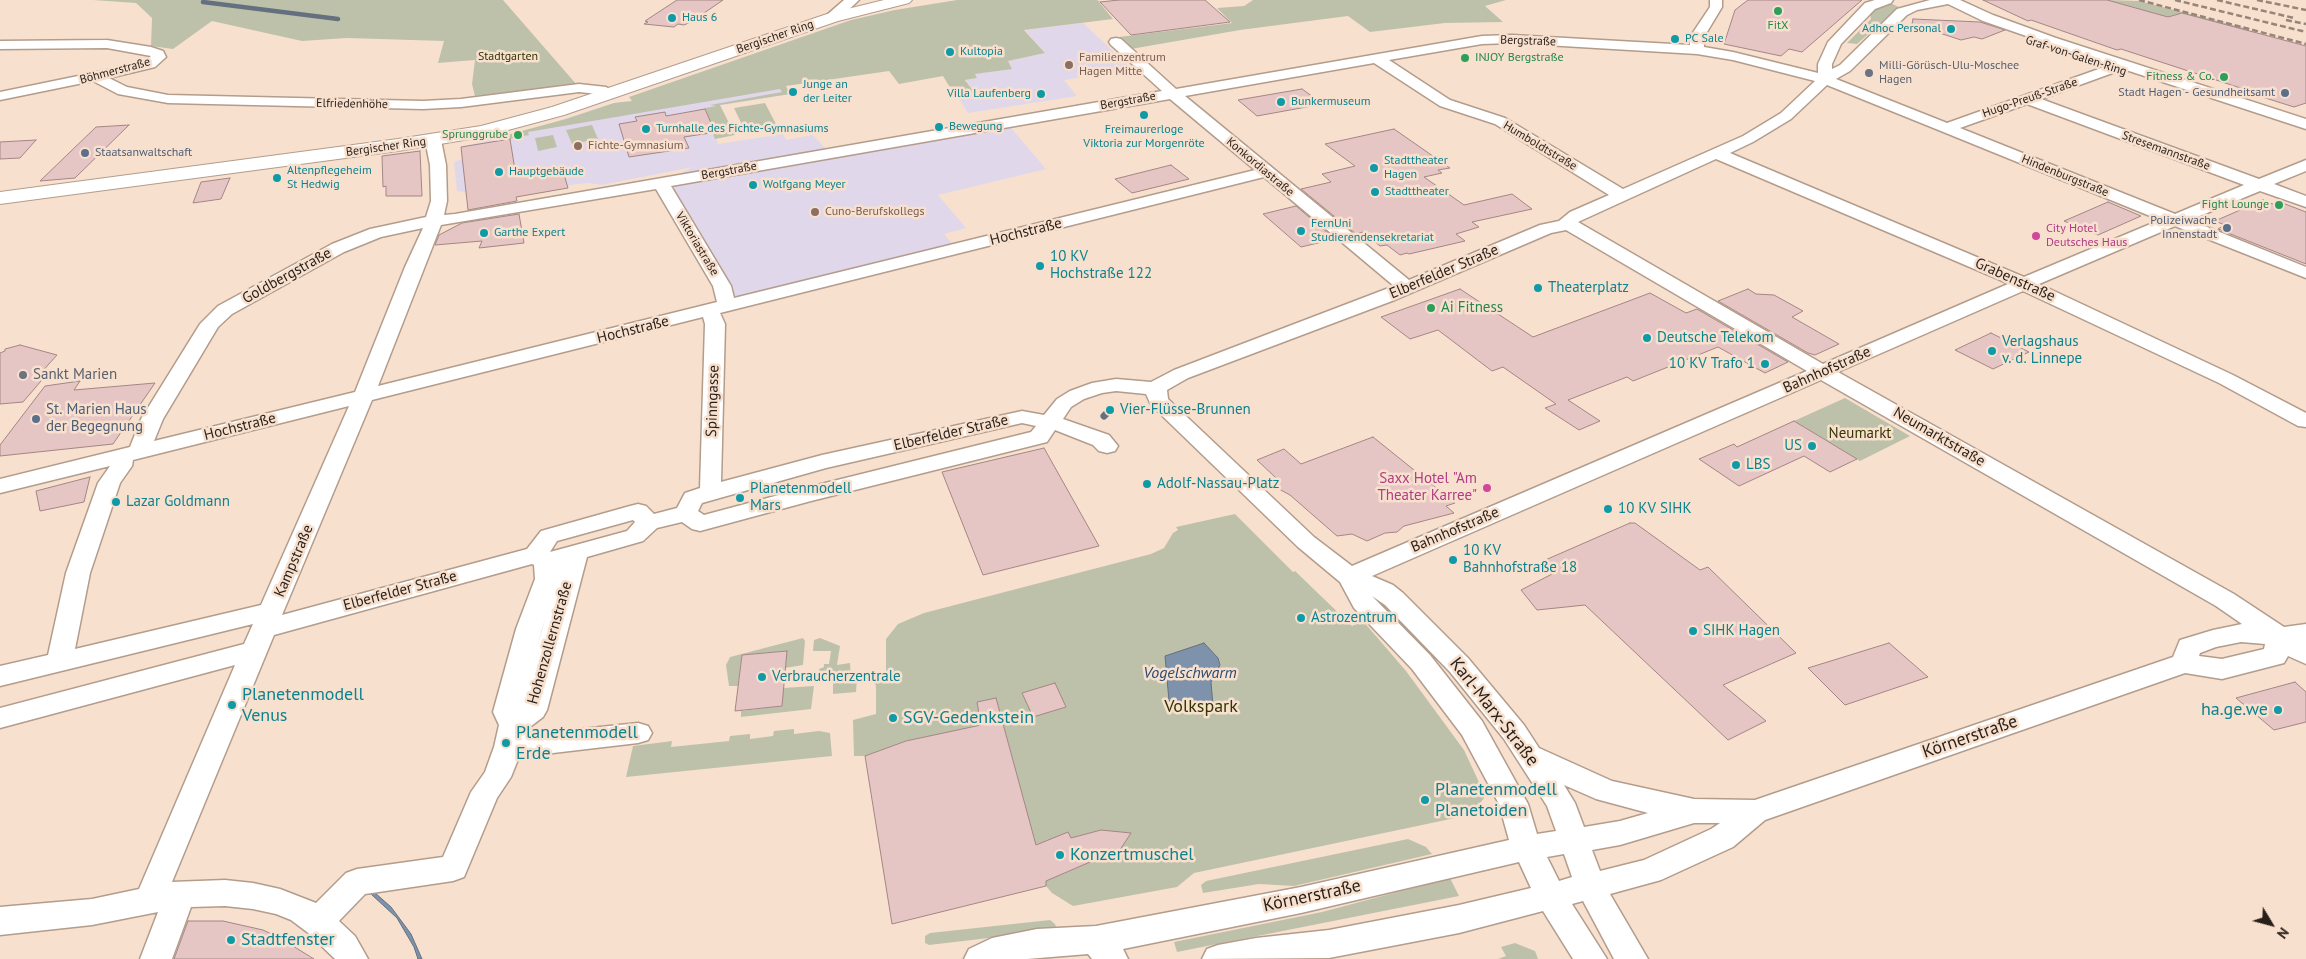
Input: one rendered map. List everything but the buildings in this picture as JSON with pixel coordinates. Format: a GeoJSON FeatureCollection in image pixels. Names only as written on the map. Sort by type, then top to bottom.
{"type":"FeatureCollection","features":[{"type":"Feature","properties":{"kind":"main road","name":"Bergischer Ring"},"geometry":{"type":"LineString","coordinates":[[0,198],[433,140],[522,121],[611,94],[834,17],[899,0]]}},
{"type":"Feature","properties":{"kind":"street"},"geometry":{"type":"LineString","coordinates":[[834,17],[845,5],[853,0]]}},
{"type":"Feature","properties":{"kind":"street"},"geometry":{"type":"LineString","coordinates":[[1697,50],[1697,37],[1710,19],[1716,7],[1716,0]]}},
{"type":"Feature","properties":{"kind":"street"},"geometry":{"type":"LineString","coordinates":[[1825,79],[1825,64],[1835,42],[1870,6],[1887,0]]}},
{"type":"Feature","properties":{"kind":"street","name":"Elberfelder Straße"},"geometry":{"type":"LineString","coordinates":[[686,513],[700,524],[864,480],[1039,438],[1064,403],[1076,395],[1116,385],[1133,385],[1156,389],[1162,383],[1181,374],[1407,288],[1546,229],[1569,224],[1571,219],[1748,139],[1786,116],[1825,79],[1845,68],[1902,12],[1929,2],[1950,0]]}},
{"type":"Feature","properties":{"kind":"street","name":"Graf-von-Galen-Ring"},"geometry":{"type":"LineString","coordinates":[[1950,0],[1988,18],[2042,38],[2306,124]]}},
{"type":"Feature","properties":{"kind":"street","name":"Graf-von-Galen-Ring"},"geometry":{"type":"LineString","coordinates":[[1929,2],[2029,42],[2114,68],[2306,132]]}},
{"type":"Feature","properties":{"kind":"street","name":"Bergstraße"},"geometry":{"type":"LineString","coordinates":[[432,221],[455,219],[1454,44],[1497,39],[1697,50],[1733,56],[1825,79]]}},
{"type":"Feature","properties":{"kind":"street","name":"Konkordiastraße"},"geometry":{"type":"LineString","coordinates":[[1116,42],[1172,94],[1407,288]]}},
{"type":"Feature","properties":{"kind":"street"},"geometry":{"type":"LineString","coordinates":[[1835,42],[1864,49]]}},
{"type":"Feature","properties":{"kind":"street","name":"Böhmerstraße"},"geometry":{"type":"LineString","coordinates":[[0,45],[107,44],[132,46],[158,54],[156,61],[150,64],[0,96]]}},
{"type":"Feature","properties":{"kind":"street","name":"Humboldtstraße"},"geometry":{"type":"LineString","coordinates":[[1376,58],[1445,103],[1500,121],[1623,196]]}},
{"type":"Feature","properties":{"kind":"street","name":"Hugo-Preuß-Straße"},"geometry":{"type":"LineString","coordinates":[[1946,128],[2114,68]]}},
{"type":"Feature","properties":{"kind":"street","name":"Elfriedenhöhe"},"geometry":{"type":"LineString","coordinates":[[96,77],[113,87],[135,94],[187,100],[424,105],[461,103],[579,88],[601,90],[611,94]]}},
{"type":"Feature","properties":{"kind":"street","name":"Hindenburgstraße"},"geometry":{"type":"LineString","coordinates":[[1825,79],[2306,274]]}},
{"type":"Feature","properties":{"kind":"street","name":"Stresemannstraße"},"geometry":{"type":"LineString","coordinates":[[2027,99],[2306,202]]}},
{"type":"Feature","properties":{"kind":"street"},"geometry":{"type":"LineString","coordinates":[[432,221],[439,201],[438,165],[433,140]]}},
{"type":"Feature","properties":{"kind":"street","name":"Grabenstraße"},"geometry":{"type":"LineString","coordinates":[[1718,154],[2025,284],[2226,378],[2306,421]]}},
{"type":"Feature","properties":{"kind":"street","name":"Bahnhofstraße"},"geometry":{"type":"LineString","coordinates":[[1350,577],[1398,554],[1632,452],[1823,372],[1928,324],[2306,165]]}},
{"type":"Feature","properties":{"kind":"street","name":"Hochstraße"},"geometry":{"type":"LineString","coordinates":[[0,486],[1266,172]]}},
{"type":"Feature","properties":{"kind":"street","name":"Viktoriastraße"},"geometry":{"type":"LineString","coordinates":[[661,183],[722,286],[719,308]]}},
{"type":"Feature","properties":{"kind":"street","name":"Goldbergstraße"},"geometry":{"type":"LineString","coordinates":[[59,662],[78,573],[109,483],[131,453],[210,324],[234,305],[338,248],[362,238],[432,221]]}},
{"type":"Feature","properties":{"kind":"street","name":"Kampstraße"},"geometry":{"type":"LineString","coordinates":[[156,959],[165,897],[264,630],[364,396],[414,267],[430,235],[432,221]]}},
{"type":"Feature","properties":{"kind":"street","name":"Neumarktstraße"},"geometry":{"type":"LineString","coordinates":[[1569,224],[1589,238],[2225,600],[2306,655]]}},
{"type":"Feature","properties":{"kind":"street","name":"Spinngasse"},"geometry":{"type":"LineString","coordinates":[[712,492],[710,483],[715,324],[719,308]]}},
{"type":"Feature","properties":{"kind":"street","name":"Karl-Marx-Straße"},"geometry":{"type":"LineString","coordinates":[[1156,389],[1158,401],[1299,535],[1350,577],[1384,591],[1429,633],[1490,702],[1530,756],[1560,803],[1591,886],[1632,959]]}},
{"type":"Feature","properties":{"kind":"street","name":"Elberfelder Straße"},"geometry":{"type":"LineString","coordinates":[[686,513],[692,498],[712,492],[854,455],[1022,417],[1067,426],[1100,440],[1107,446]]}},
{"type":"Feature","properties":{"kind":"street"},"geometry":{"type":"LineString","coordinates":[[854,455],[864,480]]}},
{"type":"Feature","properties":{"kind":"street"},"geometry":{"type":"LineString","coordinates":[[541,558],[549,536],[638,511],[649,523]]}},
{"type":"Feature","properties":{"kind":"street","name":"Elberfelder Straße"},"geometry":{"type":"LineString","coordinates":[[0,718],[89,694],[264,630],[541,558],[576,553],[635,536],[649,523],[686,513]]}},
{"type":"Feature","properties":{"kind":"street","name":"Hohenzollernstraße"},"geometry":{"type":"LineString","coordinates":[[318,922],[357,882],[454,868],[485,792],[497,777],[510,736],[533,710],[576,553]]}},
{"type":"Feature","properties":{"kind":"street","name":"Hohenzollernstraße"},"geometry":{"type":"LineString","coordinates":[[510,736],[507,712],[529,629],[547,579],[541,558]]}},
{"type":"Feature","properties":{"kind":"street","name":"Karl-Marx-Straße"},"geometry":{"type":"LineString","coordinates":[[1350,577],[1363,602],[1421,662],[1472,728],[1513,804],[1526,848]]}},
{"type":"Feature","properties":{"kind":"street","name":"Elberfelder Straße"},"geometry":{"type":"LineString","coordinates":[[0,676],[98,653],[264,630]]}},
{"type":"Feature","properties":{"kind":"street"},"geometry":{"type":"LineString","coordinates":[[2280,637],[2306,633]]}},
{"type":"Feature","properties":{"kind":"street","name":"Körnerstraße"},"geometry":{"type":"LineString","coordinates":[[1218,959],[1256,952],[1329,944],[1458,919],[1650,871],[1722,838],[1755,812],[2184,663],[2222,669],[2275,656],[2280,637]]}},
{"type":"Feature","properties":{"kind":"street"},"geometry":{"type":"LineString","coordinates":[[89,694],[98,653]]}},
{"type":"Feature","properties":{"kind":"street"},"geometry":{"type":"LineString","coordinates":[[510,736],[638,733]]}},
{"type":"Feature","properties":{"kind":"street"},"geometry":{"type":"LineString","coordinates":[[1530,756],[1606,791],[1694,811]]}},
{"type":"Feature","properties":{"kind":"street","name":"Körnerstraße"},"geometry":{"type":"LineString","coordinates":[[980,959],[992,952],[1037,943],[1098,953],[1302,900],[1526,848],[1620,833],[1694,811],[1755,812]]}},
{"type":"Feature","properties":{"kind":"street"},"geometry":{"type":"LineString","coordinates":[[1526,848],[1551,897],[1591,959]]}},
{"type":"Feature","properties":{"kind":"street"},"geometry":{"type":"LineString","coordinates":[[0,921],[120,908],[165,897],[225,893],[253,896],[294,908],[318,922],[344,946],[352,959]]}},
{"type":"Feature","properties":{"kind":"shaded area","name":"Familienzentrum Hagen Mitte"},"geometry":{"type":"Polygon","coordinates":[[[1083,23],[1132,69],[1064,80],[1077,96],[968,113],[957,95],[974,92],[966,80],[977,78],[975,74],[1012,68],[1008,61],[1045,53],[1025,30],[1083,23]]]}},
{"type":"Feature","properties":{"kind":"shaded area","name":"Cuno-Berufskollegs"},"geometry":{"type":"Polygon","coordinates":[[[785,86],[790,94],[705,108],[718,144],[783,134],[786,140],[813,135],[830,153],[1006,122],[1046,169],[938,195],[966,228],[944,234],[957,249],[727,306],[661,183],[693,167],[601,185],[576,184],[568,186],[568,188],[468,205],[465,192],[457,191],[454,162],[462,159],[461,147],[536,128],[614,103],[785,86]]]}},
{"type":"Feature","properties":{"kind":"green space","name":"Stadtgarten"},"geometry":{"type":"Polygon","coordinates":[[[93,0],[503,0],[577,85],[475,96],[472,84],[475,60],[438,63],[444,41],[347,38],[302,41],[212,21],[173,49],[151,46],[152,18],[136,3],[93,0]]]}},
{"type":"Feature","properties":{"kind":"green space"},"geometry":{"type":"Polygon","coordinates":[[[957,0],[1097,0],[1101,2],[1099,2],[1113,19],[1024,30],[1045,53],[1008,61],[1012,69],[975,74],[977,78],[965,80],[974,92],[957,95],[956,88],[949,86],[943,76],[899,84],[889,71],[786,86],[790,94],[720,105],[735,135],[715,139],[709,130],[713,130],[705,108],[716,106],[710,105],[782,92],[780,89],[528,132],[529,135],[509,139],[508,136],[503,136],[566,119],[614,103],[632,101],[629,97],[851,20],[895,10],[957,0]]]}},
{"type":"Feature","properties":{"kind":"green space"},"geometry":{"type":"Polygon","coordinates":[[[1253,0],[1506,0],[1485,6],[1503,22],[1445,23],[1370,32],[1348,16],[1240,30],[1131,49],[1119,37],[1232,23],[1217,8],[1244,6],[1253,0]]]}},
{"type":"Feature","properties":{"kind":"green space"},"geometry":{"type":"Polygon","coordinates":[[[2107,0],[2139,1],[2249,29],[2245,31],[2182,13],[2168,17],[2107,0]]]}},
{"type":"Feature","properties":{"kind":"green space"},"geometry":{"type":"Polygon","coordinates":[[[1890,3],[1899,7],[1857,44],[1847,43],[1871,19],[1870,14],[1873,11],[1890,3]]]}},
{"type":"Feature","properties":{"kind":"green space"},"geometry":{"type":"Polygon","coordinates":[[[765,103],[777,126],[745,131],[734,108],[765,103]]]}},
{"type":"Feature","properties":{"kind":"green space"},"geometry":{"type":"Polygon","coordinates":[[[592,125],[598,139],[572,144],[566,130],[592,125]]]}},
{"type":"Feature","properties":{"kind":"green space"},"geometry":{"type":"Polygon","coordinates":[[[553,135],[557,147],[538,151],[535,138],[553,135]]]}},
{"type":"Feature","properties":{"kind":"green space","name":"Neumarkt"},"geometry":{"type":"Polygon","coordinates":[[[1845,398],[1910,436],[1860,461],[1794,421],[1845,398]]]}},
{"type":"Feature","properties":{"kind":"green space","name":"Volkspark"},"geometry":{"type":"Polygon","coordinates":[[[1235,514],[1293,572],[1295,571],[1352,626],[1363,621],[1406,671],[1464,750],[1484,793],[1484,798],[1477,807],[1460,817],[1194,873],[1177,887],[1073,906],[1052,893],[1046,886],[1002,721],[906,741],[865,756],[854,756],[853,720],[876,714],[874,675],[886,672],[886,639],[898,624],[924,613],[1151,554],[1164,548],[1173,533],[1178,530],[1176,527],[1235,514]]]}},
{"type":"Feature","properties":{"kind":"green space"},"geometry":{"type":"Polygon","coordinates":[[[803,638],[805,641],[803,665],[785,668],[786,651],[742,655],[738,686],[729,686],[726,665],[730,657],[803,638]]]}},
{"type":"Feature","properties":{"kind":"green space"},"geometry":{"type":"Polygon","coordinates":[[[820,638],[840,646],[837,665],[850,663],[851,677],[857,677],[856,692],[833,694],[833,679],[819,673],[819,669],[824,667],[824,664],[829,664],[831,651],[813,651],[814,640],[820,638]]]}},
{"type":"Feature","properties":{"kind":"green space"},"geometry":{"type":"Polygon","coordinates":[[[814,686],[811,709],[741,717],[741,711],[782,706],[783,688],[814,686]]]}},
{"type":"Feature","properties":{"kind":"green space"},"geometry":{"type":"Polygon","coordinates":[[[794,729],[794,734],[819,731],[830,733],[832,756],[626,777],[633,746],[672,741],[671,747],[729,741],[730,736],[750,734],[750,739],[773,736],[774,731],[794,729]]]}},
{"type":"Feature","properties":{"kind":"green space"},"geometry":{"type":"Polygon","coordinates":[[[1408,839],[1426,847],[1432,854],[1294,886],[1259,884],[1203,893],[1201,885],[1206,881],[1408,839]]]}},
{"type":"Feature","properties":{"kind":"green space"},"geometry":{"type":"Polygon","coordinates":[[[1450,878],[1459,896],[1177,952],[1174,942],[1322,912],[1450,878]]]}},
{"type":"Feature","properties":{"kind":"green space"},"geometry":{"type":"Polygon","coordinates":[[[1050,920],[1055,924],[1057,930],[929,945],[925,943],[925,936],[930,933],[1050,920]]]}},
{"type":"Feature","properties":{"kind":"green space"},"geometry":{"type":"Polygon","coordinates":[[[1515,943],[1535,951],[1538,959],[1498,959],[1506,956],[1501,947],[1515,943]]]}},
{"type":"Feature","properties":{"kind":"water","name":"Vogelschwarm"},"geometry":{"type":"Polygon","coordinates":[[[1204,643],[1218,658],[1220,665],[1211,682],[1213,706],[1210,712],[1169,701],[1165,656],[1204,643]]]}},
{"type":"Feature","properties":{"kind":"water"},"geometry":{"type":"Polygon","coordinates":[[[374,892],[391,907],[411,934],[422,959],[418,959],[414,947],[397,918],[371,894],[374,892]]]}},
{"type":"Feature","properties":{"kind":"waterway"},"geometry":{"type":"LineString","coordinates":[[203,2],[338,19]]}},
{"type":"Feature","properties":{"kind":"waterway"},"geometry":{"type":"LineString","coordinates":[[1104,416],[1110,410]]}},
{"type":"Feature","properties":{"kind":"railway"},"geometry":{"type":"LineString","coordinates":[[2139,0],[2306,44]]}},
{"type":"Feature","properties":{"kind":"railway"},"geometry":{"type":"LineString","coordinates":[[2175,0],[2306,32]]}},
{"type":"Feature","properties":{"kind":"railway"},"geometry":{"type":"LineString","coordinates":[[2217,0],[2294,18]]}},
{"type":"Feature","properties":{"kind":"railway"},"geometry":{"type":"LineString","coordinates":[[2257,0],[2306,10]]}},
{"type":"Feature","properties":{"kind":"railway"},"geometry":{"type":"LineString","coordinates":[[2286,20],[2306,24]]}},
{"type":"Feature","properties":{"kind":"place","name":"FitX"},"geometry":{"type":"Point","coordinates":[1778,11]}},
{"type":"Feature","properties":{"kind":"place","name":"Haus 6"},"geometry":{"type":"Point","coordinates":[672,18]}},
{"type":"Feature","properties":{"kind":"place","name":"Adhoc Personal"},"geometry":{"type":"Point","coordinates":[1951,29]}},
{"type":"Feature","properties":{"kind":"place","name":"PC Sale"},"geometry":{"type":"Point","coordinates":[1675,39]}},
{"type":"Feature","properties":{"kind":"place","name":"Kultopia"},"geometry":{"type":"Point","coordinates":[950,52]}},
{"type":"Feature","properties":{"kind":"place","name":"INJOY Bergstraße"},"geometry":{"type":"Point","coordinates":[1465,58]}},
{"type":"Feature","properties":{"kind":"place","name":"Familienzentrum Hagen Mitte"},"geometry":{"type":"Point","coordinates":[1069,65]}},
{"type":"Feature","properties":{"kind":"place","name":"Milli-Görüsch-Ulu-Moschee Hagen"},"geometry":{"type":"Point","coordinates":[1869,73]}},
{"type":"Feature","properties":{"kind":"place","name":"Fitness & Co."},"geometry":{"type":"Point","coordinates":[2224,77]}},
{"type":"Feature","properties":{"kind":"place","name":"Junge an der Leiter"},"geometry":{"type":"Point","coordinates":[793,92]}},
{"type":"Feature","properties":{"kind":"place","name":"Stadt Hagen - Gesundheitsamt"},"geometry":{"type":"Point","coordinates":[2285,93]}},
{"type":"Feature","properties":{"kind":"place","name":"Villa Laufenberg"},"geometry":{"type":"Point","coordinates":[1041,94]}},
{"type":"Feature","properties":{"kind":"place","name":"Bunkermuseum"},"geometry":{"type":"Point","coordinates":[1281,102]}},
{"type":"Feature","properties":{"kind":"place","name":"Freimaurerloge Viktoria zur Morgenröte"},"geometry":{"type":"Point","coordinates":[1144,115]}},
{"type":"Feature","properties":{"kind":"place","name":"Bewegung"},"geometry":{"type":"Point","coordinates":[939,127]}},
{"type":"Feature","properties":{"kind":"place","name":"Turnhalle des Fichte-Gymnasiums"},"geometry":{"type":"Point","coordinates":[646,129]}},
{"type":"Feature","properties":{"kind":"place","name":"Sprunggrube"},"geometry":{"type":"Point","coordinates":[518,135]}},
{"type":"Feature","properties":{"kind":"place","name":"Fichte-Gymnasium"},"geometry":{"type":"Point","coordinates":[578,146]}},
{"type":"Feature","properties":{"kind":"place","name":"Staatsanwaltschaft"},"geometry":{"type":"Point","coordinates":[85,153]}},
{"type":"Feature","properties":{"kind":"place","name":"Stadttheater Hagen"},"geometry":{"type":"Point","coordinates":[1374,168]}},
{"type":"Feature","properties":{"kind":"place","name":"Hauptgebäude"},"geometry":{"type":"Point","coordinates":[499,172]}},
{"type":"Feature","properties":{"kind":"place","name":"Altenpflegeheim St Hedwig"},"geometry":{"type":"Point","coordinates":[277,178]}},
{"type":"Feature","properties":{"kind":"place","name":"Wolfgang Meyer"},"geometry":{"type":"Point","coordinates":[753,185]}},
{"type":"Feature","properties":{"kind":"place","name":"Stadttheater"},"geometry":{"type":"Point","coordinates":[1375,192]}},
{"type":"Feature","properties":{"kind":"place","name":"Fight Lounge"},"geometry":{"type":"Point","coordinates":[2279,205]}},
{"type":"Feature","properties":{"kind":"place","name":"Cuno-Berufskollegs"},"geometry":{"type":"Point","coordinates":[815,212]}},
{"type":"Feature","properties":{"kind":"place","name":"Polizeiwache Innenstadt"},"geometry":{"type":"Point","coordinates":[2227,228]}},
{"type":"Feature","properties":{"kind":"place","name":"FernUni Studierendensekretariat"},"geometry":{"type":"Point","coordinates":[1301,231]}},
{"type":"Feature","properties":{"kind":"place","name":"Garthe Expert"},"geometry":{"type":"Point","coordinates":[484,233]}},
{"type":"Feature","properties":{"kind":"place","name":"City Hotel Deutsches Haus"},"geometry":{"type":"Point","coordinates":[2036,236]}},
{"type":"Feature","properties":{"kind":"place","name":"10 KV Hochstraße 122"},"geometry":{"type":"Point","coordinates":[1040,266]}},
{"type":"Feature","properties":{"kind":"place","name":"Theaterplatz"},"geometry":{"type":"Point","coordinates":[1538,288]}},
{"type":"Feature","properties":{"kind":"place","name":"Ai Fitness"},"geometry":{"type":"Point","coordinates":[1431,308]}},
{"type":"Feature","properties":{"kind":"place","name":"Deutsche Telekom"},"geometry":{"type":"Point","coordinates":[1647,338]}},
{"type":"Feature","properties":{"kind":"place","name":"Verlagshaus v. d. Linnepe"},"geometry":{"type":"Point","coordinates":[1992,351]}},
{"type":"Feature","properties":{"kind":"place","name":"10 KV Trafo 1"},"geometry":{"type":"Point","coordinates":[1765,364]}},
{"type":"Feature","properties":{"kind":"place","name":"Sankt Marien"},"geometry":{"type":"Point","coordinates":[23,375]}},
{"type":"Feature","properties":{"kind":"place","name":"Vier-Flüsse-Brunnen"},"geometry":{"type":"Point","coordinates":[1110,410]}},
{"type":"Feature","properties":{"kind":"place","name":"St. Marien Haus der Begegnung"},"geometry":{"type":"Point","coordinates":[36,419]}},
{"type":"Feature","properties":{"kind":"place","name":"US"},"geometry":{"type":"Point","coordinates":[1812,446]}},
{"type":"Feature","properties":{"kind":"place","name":"LBS"},"geometry":{"type":"Point","coordinates":[1736,465]}},
{"type":"Feature","properties":{"kind":"place","name":"Adolf-Nassau-Platz"},"geometry":{"type":"Point","coordinates":[1147,484]}},
{"type":"Feature","properties":{"kind":"place","name":"Saxx Hotel \"Am Theater Karree\""},"geometry":{"type":"Point","coordinates":[1487,488]}},
{"type":"Feature","properties":{"kind":"place","name":"Planetenmodell Mars"},"geometry":{"type":"Point","coordinates":[740,498]}},
{"type":"Feature","properties":{"kind":"place","name":"Lazar Goldmann"},"geometry":{"type":"Point","coordinates":[116,502]}},
{"type":"Feature","properties":{"kind":"place","name":"10 KV SIHK"},"geometry":{"type":"Point","coordinates":[1608,509]}},
{"type":"Feature","properties":{"kind":"place","name":"10 KV Bahnhofstraße 18"},"geometry":{"type":"Point","coordinates":[1453,560]}},
{"type":"Feature","properties":{"kind":"place","name":"Astrozentrum"},"geometry":{"type":"Point","coordinates":[1301,618]}},
{"type":"Feature","properties":{"kind":"place","name":"SIHK Hagen"},"geometry":{"type":"Point","coordinates":[1693,631]}},
{"type":"Feature","properties":{"kind":"place","name":"Verbraucherzentrale"},"geometry":{"type":"Point","coordinates":[762,677]}},
{"type":"Feature","properties":{"kind":"place","name":"Planetenmodell Venus"},"geometry":{"type":"Point","coordinates":[232,705]}},
{"type":"Feature","properties":{"kind":"place","name":"ha.ge.we"},"geometry":{"type":"Point","coordinates":[2278,710]}},
{"type":"Feature","properties":{"kind":"place","name":"SGV-Gedenkstein"},"geometry":{"type":"Point","coordinates":[893,718]}},
{"type":"Feature","properties":{"kind":"place","name":"Planetenmodell Erde"},"geometry":{"type":"Point","coordinates":[506,743]}},
{"type":"Feature","properties":{"kind":"place","name":"Planetenmodell Planetoiden"},"geometry":{"type":"Point","coordinates":[1425,800]}},
{"type":"Feature","properties":{"kind":"place","name":"Konzertmuschel"},"geometry":{"type":"Point","coordinates":[1060,855]}},
{"type":"Feature","properties":{"kind":"place","name":"Stadtfenster"},"geometry":{"type":"Point","coordinates":[231,940]}}]}
